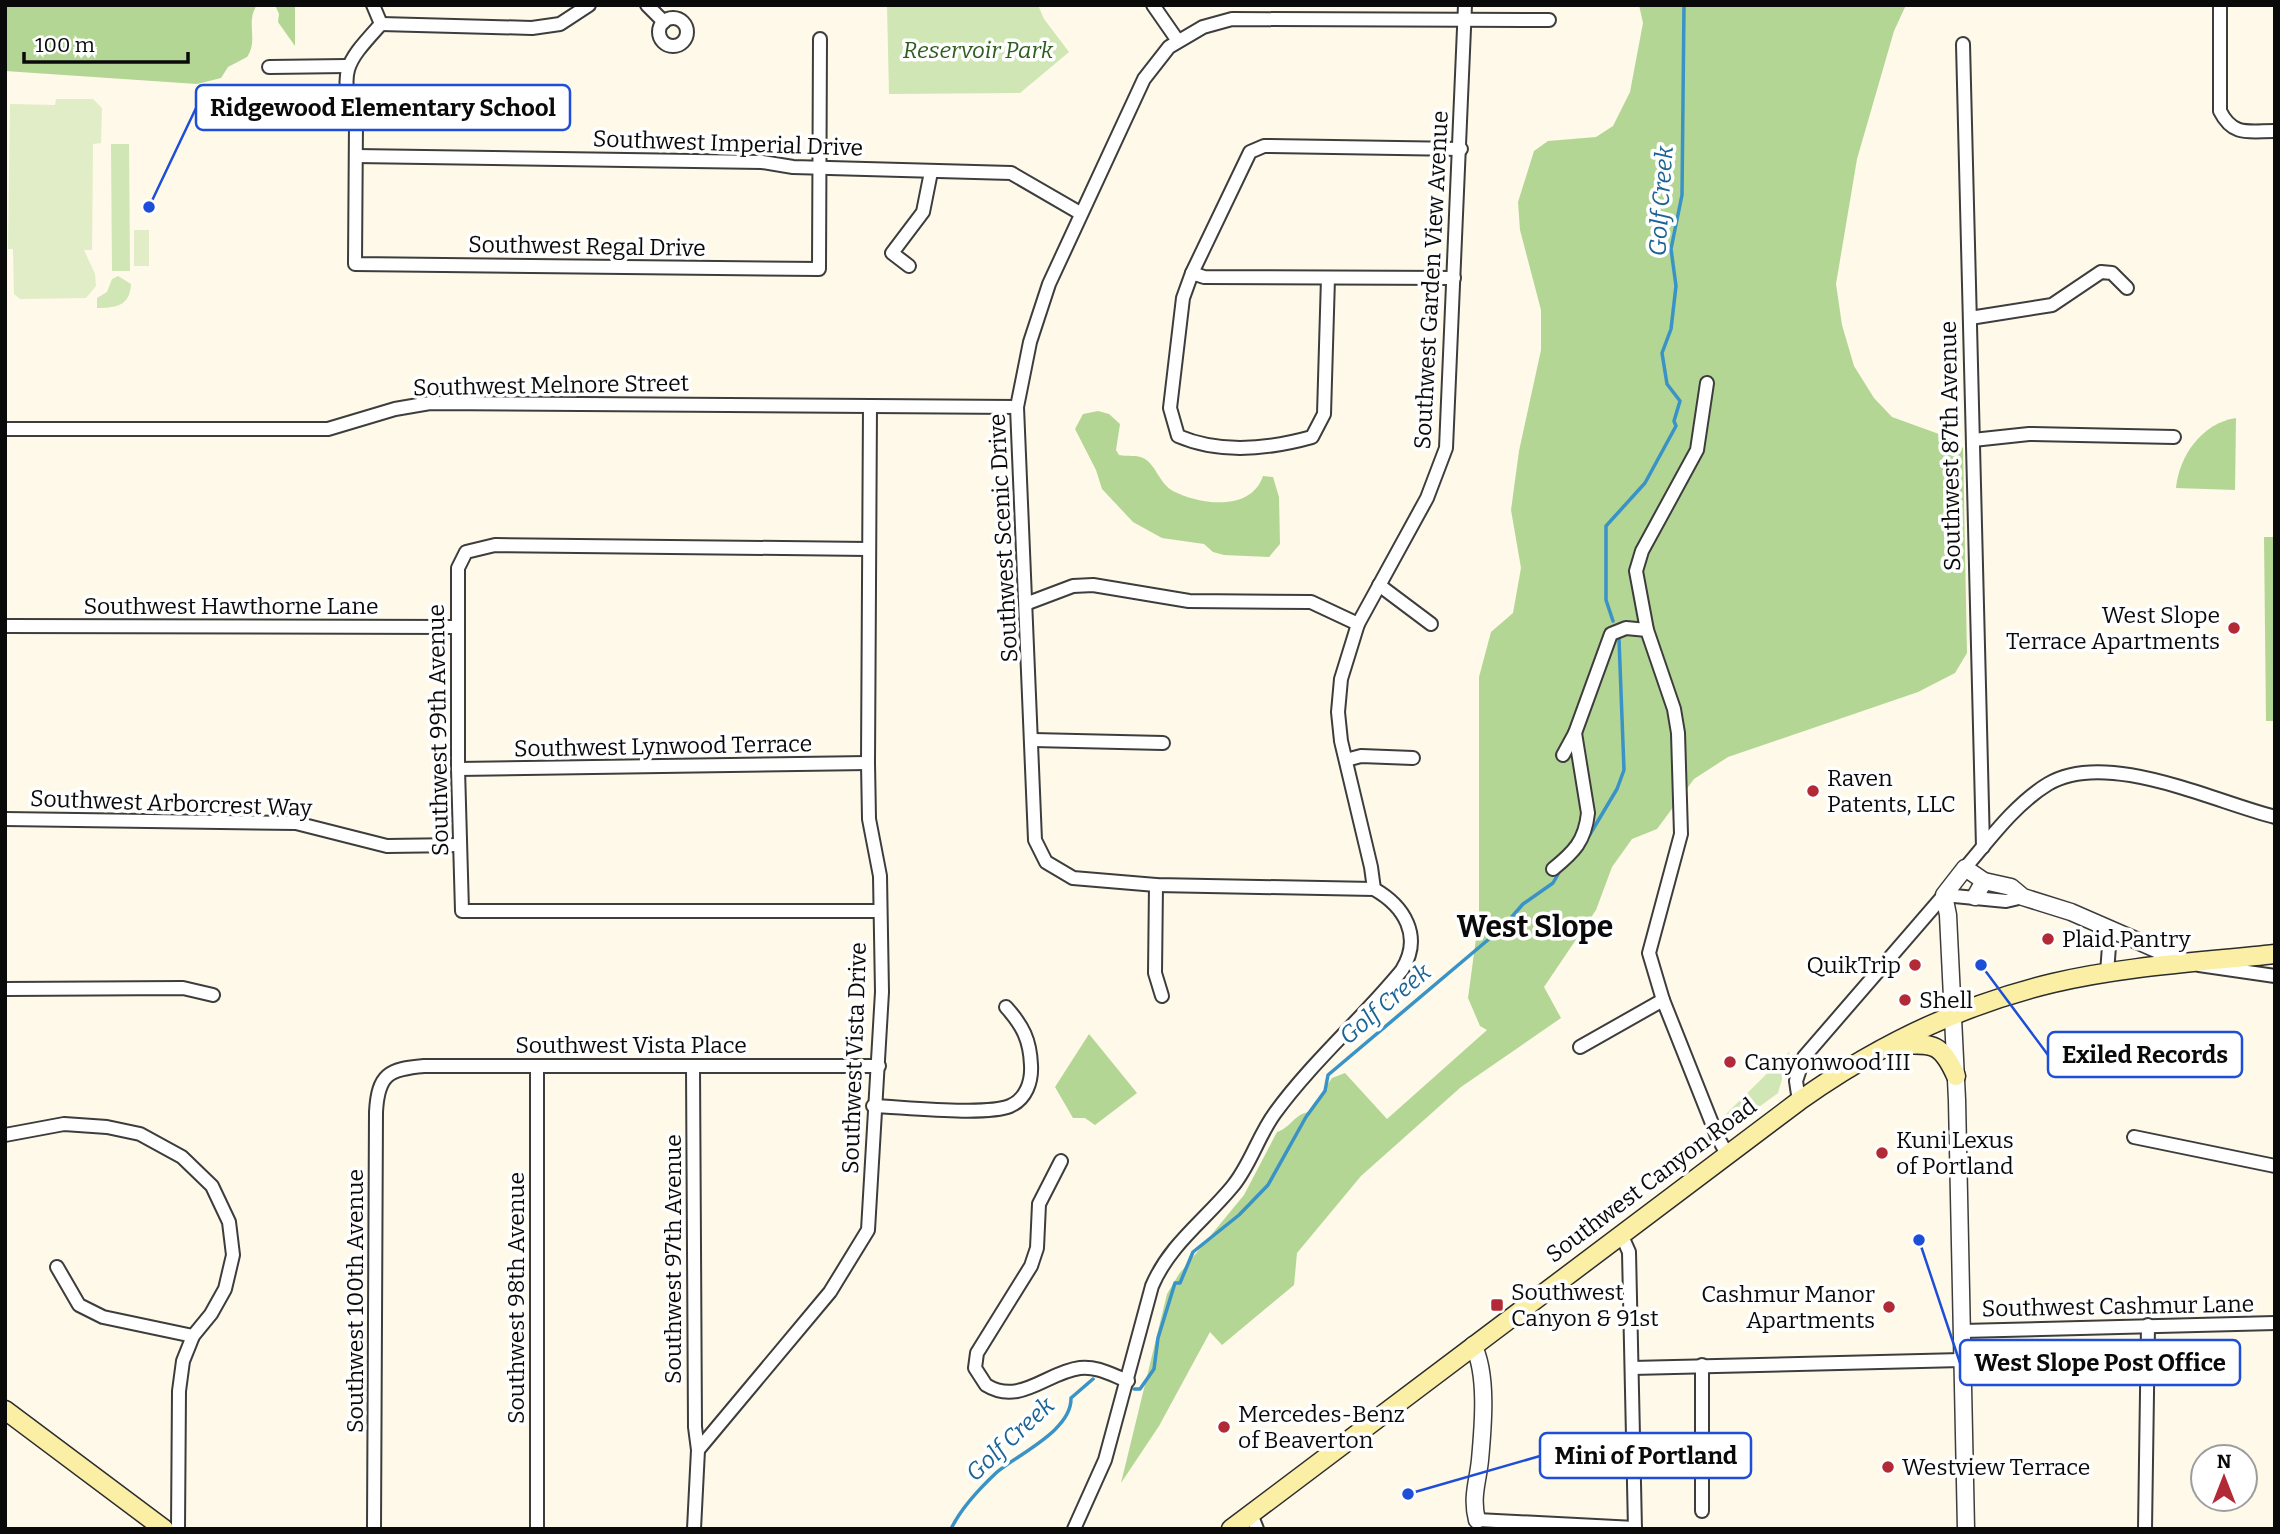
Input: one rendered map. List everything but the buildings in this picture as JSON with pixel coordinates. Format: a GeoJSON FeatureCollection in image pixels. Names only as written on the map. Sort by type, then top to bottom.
{"type":"FeatureCollection","features":[{"type":"Feature","properties":{"kind":"main road","name":"Southwest Canyon Road"},"geometry":{"type":"LineString","coordinates":[[1231,1529],[1254,1521],[1473,1345],[1727,1154],[1799,1101],[1888,1045],[1952,1015],[2052,983],[2107,973],[2275,954]]}},
{"type":"Feature","properties":{"kind":"main road"},"geometry":{"type":"LineString","coordinates":[[1888,1045],[1938,1048],[1947,1055],[1956,1076]]}},
{"type":"Feature","properties":{"kind":"main road"},"geometry":{"type":"LineString","coordinates":[[5,1410],[164,1529]]}},
{"type":"Feature","properties":{"kind":"street"},"geometry":{"type":"LineString","coordinates":[[373,5],[381,24]]}},
{"type":"Feature","properties":{"kind":"street"},"geometry":{"type":"LineString","coordinates":[[381,24],[531,28],[560,24],[589,5]]}},
{"type":"Feature","properties":{"kind":"street"},"geometry":{"type":"LineString","coordinates":[[646,5],[664,22]]}},
{"type":"Feature","properties":{"kind":"street"},"geometry":{"type":"LineString","coordinates":[[1153,5],[1178,41]]}},
{"type":"Feature","properties":{"kind":"street","name":"Southwest Garden View Avenue"},"geometry":{"type":"LineString","coordinates":[[1374,889],[1338,712],[1341,679],[1357,624],[1427,498],[1446,448],[1461,149],[1465,5]]}},
{"type":"Feature","properties":{"kind":"street"},"geometry":{"type":"LineString","coordinates":[[2220,5],[2220,111],[2227,125],[2239,131],[2275,131]]}},
{"type":"Feature","properties":{"kind":"street","name":"Southwest Scenic Drive"},"geometry":{"type":"LineString","coordinates":[[1374,889],[1156,885],[1073,878],[1046,862],[1035,840],[1028,603],[1017,407],[1030,342],[1049,284],[1144,79],[1178,41],[1215,22],[1232,19],[1549,20]]}},
{"type":"Feature","properties":{"kind":"street"},"geometry":{"type":"LineString","coordinates":[[356,156],[356,122],[349,103],[348,66],[351,58],[381,24]]}},
{"type":"Feature","properties":{"kind":"street"},"geometry":{"type":"LineString","coordinates":[[820,39],[821,168]]}},
{"type":"Feature","properties":{"kind":"street","name":"Southwest 87th Avenue"},"geometry":{"type":"LineString","coordinates":[[1963,44],[1983,847]]}},
{"type":"Feature","properties":{"kind":"street"},"geometry":{"type":"LineString","coordinates":[[269,67],[348,66]]}},
{"type":"Feature","properties":{"kind":"street"},"geometry":{"type":"LineString","coordinates":[[1328,278],[1324,414],[1312,437],[1272,448],[1198,445],[1178,436],[1170,408],[1184,298],[1192,273],[1244,159],[1257,148],[1461,149]]}},
{"type":"Feature","properties":{"kind":"street","name":"Southwest Imperial Drive"},"geometry":{"type":"LineString","coordinates":[[356,156],[762,162],[821,168],[1012,173],[1080,213]]}},
{"type":"Feature","properties":{"kind":"street","name":"Southwest Regal Drive"},"geometry":{"type":"LineString","coordinates":[[356,156],[355,264],[819,270],[821,168]]}},
{"type":"Feature","properties":{"kind":"street"},"geometry":{"type":"LineString","coordinates":[[909,266],[892,253],[923,212],[931,172]]}},
{"type":"Feature","properties":{"kind":"street"},"geometry":{"type":"LineString","coordinates":[[1970,318],[2052,305],[2101,272],[2112,274],[2127,288]]}},
{"type":"Feature","properties":{"kind":"street"},"geometry":{"type":"LineString","coordinates":[[1192,273],[1205,277],[1454,278]]}},
{"type":"Feature","properties":{"kind":"street"},"geometry":{"type":"LineString","coordinates":[[1707,383],[1697,450],[1637,563],[1647,631],[1674,709],[1678,733],[1681,834],[1649,953],[1663,1000],[1717,1136],[1727,1154]]}},
{"type":"Feature","properties":{"kind":"street","name":"Southwest Melnore Street"},"geometry":{"type":"LineString","coordinates":[[5,429],[328,429],[395,409],[430,403],[1017,407]]}},
{"type":"Feature","properties":{"kind":"street","name":"Southwest Vista Drive"},"geometry":{"type":"LineString","coordinates":[[698,1450],[830,1292],[859,1247],[869,1221],[873,1107],[879,1066],[882,992],[879,864],[869,819],[870,406]]}},
{"type":"Feature","properties":{"kind":"street"},"geometry":{"type":"LineString","coordinates":[[1973,440],[2029,434],[2174,437]]}},
{"type":"Feature","properties":{"kind":"street","name":"Southwest 99th Avenue"},"geometry":{"type":"LineString","coordinates":[[868,549],[495,545],[466,552],[458,568],[459,845],[462,911],[880,911]]}},
{"type":"Feature","properties":{"kind":"street"},"geometry":{"type":"LineString","coordinates":[[1028,603],[1073,586],[1093,585],[1189,601],[1311,603],[1357,624]]}},
{"type":"Feature","properties":{"kind":"street"},"geometry":{"type":"LineString","coordinates":[[1379,585],[1431,624]]}},
{"type":"Feature","properties":{"kind":"street","name":"Southwest Hawthorne Lane"},"geometry":{"type":"LineString","coordinates":[[5,626],[457,627]]}},
{"type":"Feature","properties":{"kind":"street"},"geometry":{"type":"LineString","coordinates":[[1563,755],[1575,733],[1611,634],[1626,628],[1647,631]]}},
{"type":"Feature","properties":{"kind":"street"},"geometry":{"type":"LineString","coordinates":[[1553,869],[1577,849],[1587,826],[1588,813],[1575,733]]}},
{"type":"Feature","properties":{"kind":"street"},"geometry":{"type":"LineString","coordinates":[[1033,740],[1163,743]]}},
{"type":"Feature","properties":{"kind":"street"},"geometry":{"type":"LineString","coordinates":[[1346,760],[1361,756],[1413,758]]}},
{"type":"Feature","properties":{"kind":"street","name":"Southwest Lynwood Terrace"},"geometry":{"type":"LineString","coordinates":[[458,769],[868,764]]}},
{"type":"Feature","properties":{"kind":"street"},"geometry":{"type":"LineString","coordinates":[[1799,1101],[1796,1081],[1804,1057],[1983,847],[2043,787],[2057,779],[2089,771],[2133,775],[2275,817]]}},
{"type":"Feature","properties":{"kind":"street","name":"Southwest Arborcrest Way"},"geometry":{"type":"LineString","coordinates":[[5,819],[296,823],[387,846],[459,845]]}},
{"type":"Feature","properties":{"kind":"street"},"geometry":{"type":"LineString","coordinates":[[1965,868],[1984,881],[2011,887],[2023,897],[2191,964],[2275,976]]}},
{"type":"Feature","properties":{"kind":"street"},"geometry":{"type":"LineString","coordinates":[[1975,898],[1984,881]]}},
{"type":"Feature","properties":{"kind":"street"},"geometry":{"type":"LineString","coordinates":[[1156,885],[1155,973],[1162,996]]}},
{"type":"Feature","properties":{"kind":"street"},"geometry":{"type":"LineString","coordinates":[[1074,1529],[1099,1479],[1152,1286],[1160,1267],[1203,1215],[1236,1182],[1266,1127],[1286,1099],[1375,1003],[1407,962],[1411,938],[1406,922],[1397,905],[1374,889]]}},
{"type":"Feature","properties":{"kind":"street"},"geometry":{"type":"LineString","coordinates":[[1944,895],[2006,901],[2023,897]]}},
{"type":"Feature","properties":{"kind":"street"},"geometry":{"type":"LineString","coordinates":[[1944,895],[1948,915],[1956,1076],[1966,1529]]}},
{"type":"Feature","properties":{"kind":"street"},"geometry":{"type":"LineString","coordinates":[[2103,927],[2109,946],[2107,973]]}},
{"type":"Feature","properties":{"kind":"street"},"geometry":{"type":"LineString","coordinates":[[5,989],[183,988],[213,995]]}},
{"type":"Feature","properties":{"kind":"street"},"geometry":{"type":"LineString","coordinates":[[1580,1047],[1663,1000]]}},
{"type":"Feature","properties":{"kind":"street"},"geometry":{"type":"LineString","coordinates":[[873,1107],[994,1110],[1017,1102],[1030,1082],[1030,1050],[1025,1030],[1006,1007]]}},
{"type":"Feature","properties":{"kind":"street","name":"Southwest Vista Place"},"geometry":{"type":"LineString","coordinates":[[385,1076],[401,1068],[425,1066],[879,1066]]}},
{"type":"Feature","properties":{"kind":"street","name":"Southwest 98th Avenue"},"geometry":{"type":"LineString","coordinates":[[537,1067],[537,1529]]}},
{"type":"Feature","properties":{"kind":"street","name":"Southwest 97th Avenue"},"geometry":{"type":"LineString","coordinates":[[693,1067],[695,1427],[698,1450]]}},
{"type":"Feature","properties":{"kind":"street","name":"Southwest 100th Avenue"},"geometry":{"type":"LineString","coordinates":[[374,1529],[376,1112],[377,1092],[385,1076]]}},
{"type":"Feature","properties":{"kind":"street"},"geometry":{"type":"LineString","coordinates":[[5,1135],[64,1124],[107,1127],[140,1134],[182,1157],[212,1186],[229,1222],[233,1255],[225,1289],[211,1314],[193,1336],[183,1361],[179,1391],[178,1529]]}},
{"type":"Feature","properties":{"kind":"street"},"geometry":{"type":"LineString","coordinates":[[2134,1137],[2275,1166]]}},
{"type":"Feature","properties":{"kind":"street"},"geometry":{"type":"LineString","coordinates":[[1061,1161],[1039,1204],[1034,1258],[1015,1295],[984,1338],[977,1353],[975,1368],[986,1385],[1007,1392],[1026,1390],[1081,1368],[1099,1370],[1128,1381]]}},
{"type":"Feature","properties":{"kind":"street"},"geometry":{"type":"LineString","coordinates":[[1473,1345],[1482,1362],[1479,1467],[1474,1485],[1477,1524],[1635,1529],[1629,1252],[1621,1234]]}},
{"type":"Feature","properties":{"kind":"street"},"geometry":{"type":"LineString","coordinates":[[57,1267],[79,1305],[103,1317],[193,1336]]}},
{"type":"Feature","properties":{"kind":"street","name":"Southwest Cashmur Lane"},"geometry":{"type":"LineString","coordinates":[[1962,1331],[2275,1323]]}},
{"type":"Feature","properties":{"kind":"street"},"geometry":{"type":"LineString","coordinates":[[2145,1529],[2148,1325]]}},
{"type":"Feature","properties":{"kind":"street"},"geometry":{"type":"LineString","coordinates":[[1632,1368],[1962,1360]]}},
{"type":"Feature","properties":{"kind":"street"},"geometry":{"type":"LineString","coordinates":[[1702,1365],[1702,1511]]}},
{"type":"Feature","properties":{"kind":"street"},"geometry":{"type":"LineString","coordinates":[[694,1529],[698,1450]]}},
{"type":"Feature","properties":{"kind":"green space"},"geometry":{"type":"Polygon","coordinates":[[[5,5],[257,5],[252,18],[252,44],[247,57],[228,67],[221,78],[197,84],[5,71],[5,5]]]}},
{"type":"Feature","properties":{"kind":"green space"},"geometry":{"type":"Polygon","coordinates":[[[275,5],[295,5],[295,46],[278,22],[279,14],[275,5]]]}},
{"type":"Feature","properties":{"kind":"green space","name":"Reservoir Park"},"geometry":{"type":"Polygon","coordinates":[[[887,5],[1038,5],[1044,19],[1069,52],[1020,93],[889,94],[887,5]]]}},
{"type":"Feature","properties":{"kind":"green space"},"geometry":{"type":"Polygon","coordinates":[[[1639,5],[1906,5],[1894,31],[1857,159],[1836,284],[1842,325],[1854,366],[1874,398],[1892,417],[1950,438],[1963,448],[1967,653],[1955,673],[1918,692],[1728,757],[1694,779],[1657,829],[1632,839],[1612,867],[1596,910],[1544,987],[1561,1018],[1461,1087],[1361,1176],[1297,1253],[1294,1285],[1222,1345],[1210,1332],[1159,1426],[1121,1483],[1167,1294],[1179,1274],[1244,1195],[1277,1132],[1308,1112],[1332,1078],[1345,1073],[1387,1119],[1487,1030],[1480,1026],[1468,998],[1479,916],[1479,677],[1491,632],[1513,613],[1521,568],[1511,510],[1519,451],[1541,350],[1541,310],[1520,230],[1518,202],[1534,151],[1548,141],[1596,137],[1613,126],[1630,92],[1643,23],[1639,5]]]}},
{"type":"Feature","properties":{"kind":"green space"},"geometry":{"type":"Polygon","coordinates":[[[56,99],[93,99],[102,108],[101,143],[93,144],[92,250],[84,250],[95,274],[96,286],[86,298],[20,299],[14,294],[13,249],[8,249],[10,104],[55,105],[56,99]]]}},
{"type":"Feature","properties":{"kind":"green space"},"geometry":{"type":"Polygon","coordinates":[[[111,144],[129,144],[130,271],[112,271],[111,144]]]}},
{"type":"Feature","properties":{"kind":"green space"},"geometry":{"type":"Polygon","coordinates":[[[134,230],[149,230],[149,266],[134,266],[134,230]]]}},
{"type":"Feature","properties":{"kind":"green space"},"geometry":{"type":"Polygon","coordinates":[[[118,276],[131,284],[128,297],[116,306],[97,308],[97,298],[107,292],[112,279],[118,276]]]}},
{"type":"Feature","properties":{"kind":"green space"},"geometry":{"type":"Polygon","coordinates":[[[1098,411],[1109,414],[1120,424],[1116,450],[1119,455],[1145,459],[1169,488],[1184,496],[1210,502],[1236,500],[1257,488],[1263,476],[1273,477],[1279,497],[1280,544],[1269,557],[1224,555],[1213,552],[1204,544],[1162,538],[1133,522],[1102,489],[1096,470],[1075,429],[1083,414],[1098,411]]]}},
{"type":"Feature","properties":{"kind":"green space"},"geometry":{"type":"Polygon","coordinates":[[[2236,418],[2235,490],[2176,488],[2182,464],[2194,443],[2213,427],[2236,418]]]}},
{"type":"Feature","properties":{"kind":"green space"},"geometry":{"type":"Polygon","coordinates":[[[2264,537],[2275,537],[2275,721],[2266,721],[2264,537]]]}},
{"type":"Feature","properties":{"kind":"green space"},"geometry":{"type":"Polygon","coordinates":[[[1089,1034],[1137,1093],[1095,1125],[1085,1118],[1073,1118],[1055,1087],[1089,1034]]]}},
{"type":"Feature","properties":{"kind":"green space"},"geometry":{"type":"Polygon","coordinates":[[[1790,1051],[1778,1093],[1733,1126],[1722,1126],[1719,1121],[1790,1051]]]}},
{"type":"Feature","properties":{"kind":"waterway","name":"Golf Creek"},"geometry":{"type":"LineString","coordinates":[[1613,621],[1606,600],[1606,526],[1645,483],[1676,426],[1674,421],[1680,401],[1667,384],[1662,353],[1671,329],[1676,286],[1671,249],[1682,195],[1684,5]]}},
{"type":"Feature","properties":{"kind":"waterway","name":"Golf Creek"},"geometry":{"type":"LineString","coordinates":[[1580,851],[1617,789],[1624,770],[1619,639]]}},
{"type":"Feature","properties":{"kind":"waterway","name":"Golf Creek"},"geometry":{"type":"LineString","coordinates":[[1134,1389],[1140,1389],[1154,1369],[1158,1338],[1175,1283],[1180,1283],[1193,1252],[1239,1215],[1268,1185],[1306,1117],[1325,1091],[1328,1075],[1502,928],[1523,904],[1553,883],[1561,869]]}},
{"type":"Feature","properties":{"kind":"waterway","name":"Golf Creek"},"geometry":{"type":"LineString","coordinates":[[951,1529],[971,1499],[996,1473],[1041,1441],[1063,1421],[1071,1398],[1093,1379]]}},
{"type":"Feature","properties":{"kind":"place","name":"Ridgewood Elementary School"},"geometry":{"type":"Point","coordinates":[149,207]}},
{"type":"Feature","properties":{"kind":"place","name":"West Slope Terrace Apartments"},"geometry":{"type":"Point","coordinates":[2234,628]}},
{"type":"Feature","properties":{"kind":"place","name":"Raven Patents, LLC"},"geometry":{"type":"Point","coordinates":[1813,791]}},
{"type":"Feature","properties":{"kind":"place","name":"Plaid Pantry"},"geometry":{"type":"Point","coordinates":[2048,939]}},
{"type":"Feature","properties":{"kind":"place","name":"QuikTrip"},"geometry":{"type":"Point","coordinates":[1915,965]}},
{"type":"Feature","properties":{"kind":"place","name":"Exiled Records"},"geometry":{"type":"Point","coordinates":[1981,965]}},
{"type":"Feature","properties":{"kind":"place","name":"Shell"},"geometry":{"type":"Point","coordinates":[1905,1000]}},
{"type":"Feature","properties":{"kind":"place","name":"Canyonwood III"},"geometry":{"type":"Point","coordinates":[1730,1062]}},
{"type":"Feature","properties":{"kind":"place","name":"Kuni Lexus of Portland"},"geometry":{"type":"Point","coordinates":[1882,1153]}},
{"type":"Feature","properties":{"kind":"place","name":"West Slope Post Office"},"geometry":{"type":"Point","coordinates":[1919,1240]}},
{"type":"Feature","properties":{"kind":"place","name":"Southwest Canyon & 91st"},"geometry":{"type":"Point","coordinates":[1497,1305]}},
{"type":"Feature","properties":{"kind":"place","name":"Cashmur Manor Apartments"},"geometry":{"type":"Point","coordinates":[1889,1307]}},
{"type":"Feature","properties":{"kind":"place","name":"Mercedes-Benz of Beaverton"},"geometry":{"type":"Point","coordinates":[1224,1427]}},
{"type":"Feature","properties":{"kind":"place","name":"Westview Terrace"},"geometry":{"type":"Point","coordinates":[1888,1467]}},
{"type":"Feature","properties":{"kind":"place","name":"Mini of Portland"},"geometry":{"type":"Point","coordinates":[1408,1494]}},
{"type":"Feature","properties":{"kind":"district","name":"West Slope"},"geometry":{"type":"Point","coordinates":[1535,927]}}]}
